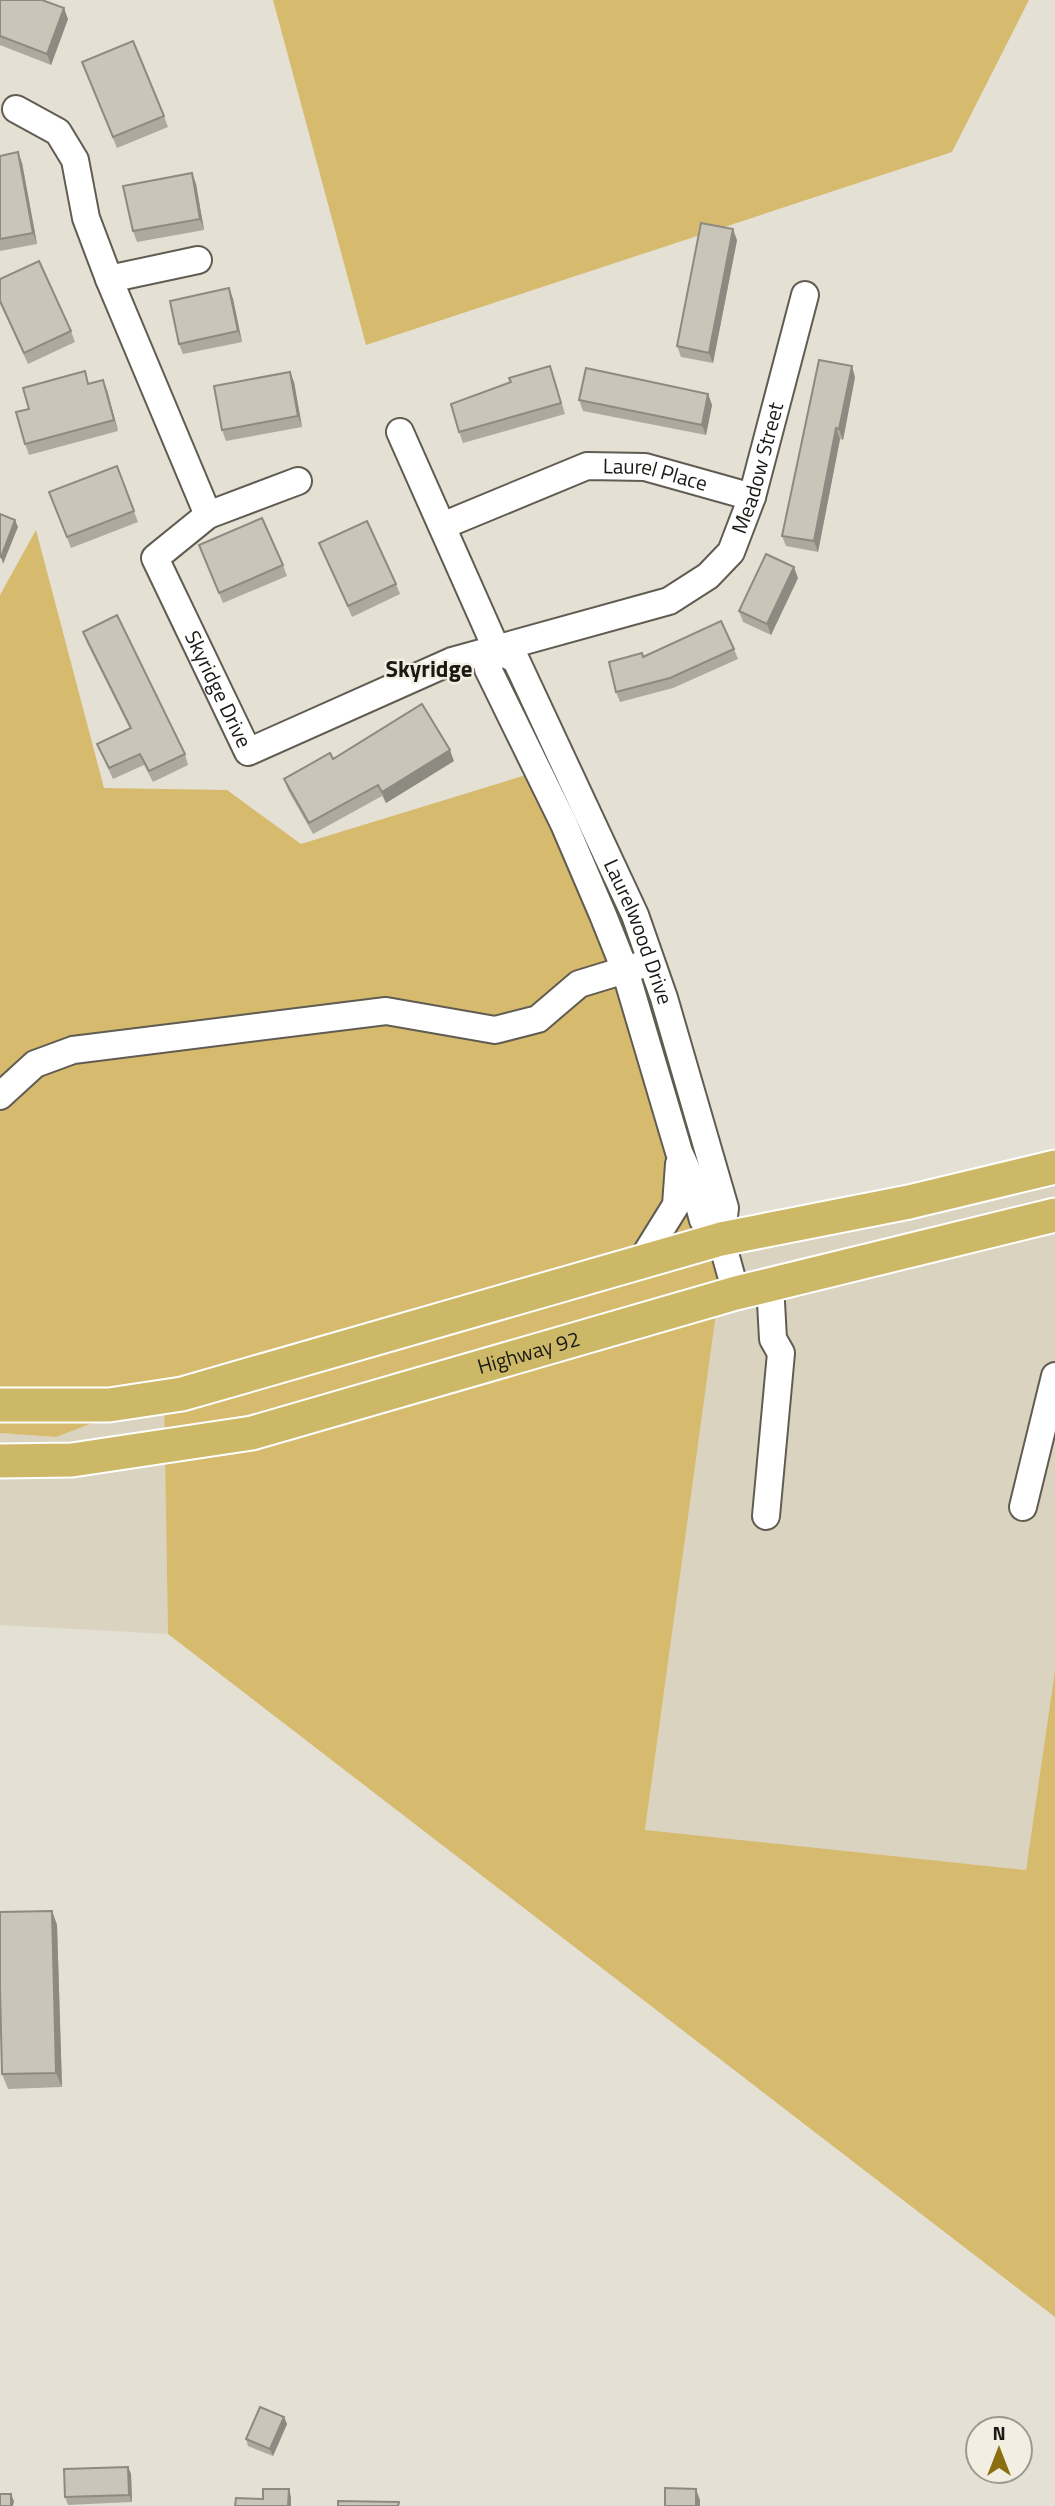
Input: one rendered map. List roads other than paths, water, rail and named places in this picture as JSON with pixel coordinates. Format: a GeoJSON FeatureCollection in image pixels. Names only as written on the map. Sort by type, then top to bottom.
{"type":"FeatureCollection","features":[{"type":"Feature","properties":{"kind":"main road"},"geometry":{"type":"LineString","coordinates":[[0,1405],[109,1405],[182,1394],[721,1240],[909,1202],[1055,1167]]}},
{"type":"Feature","properties":{"kind":"main road","name":"Highway 92"},"geometry":{"type":"LineString","coordinates":[[0,1461],[72,1460],[252,1433],[736,1293],[1055,1215]]}},
{"type":"Feature","properties":{"kind":"street"},"geometry":{"type":"LineString","coordinates":[[16,109],[58,132],[75,160],[86,218],[208,515]]}},
{"type":"Feature","properties":{"kind":"street"},"geometry":{"type":"LineString","coordinates":[[109,279],[198,260]]}},
{"type":"Feature","properties":{"kind":"street","name":"Meadow Street"},"geometry":{"type":"LineString","coordinates":[[496,648],[669,601],[708,576],[731,552],[752,497],[805,295]]}},
{"type":"Feature","properties":{"kind":"street","name":"Laurelwood Drive"},"geometry":{"type":"LineString","coordinates":[[400,432],[496,648],[516,660],[614,864],[664,998],[725,1208],[721,1240],[736,1293]]}},
{"type":"Feature","properties":{"kind":"street","name":"Laurel Place"},"geometry":{"type":"LineString","coordinates":[[442,526],[587,466],[645,467],[752,497]]}},
{"type":"Feature","properties":{"kind":"street","name":"Skyridge Drive"},"geometry":{"type":"LineString","coordinates":[[298,481],[208,515],[155,558],[248,751],[452,661],[496,648]]}},
{"type":"Feature","properties":{"kind":"street","name":"Laurelwood Drive"},"geometry":{"type":"LineString","coordinates":[[496,648],[488,668],[564,824],[625,970],[679,1152],[693,1184],[703,1220],[721,1240]]}},
{"type":"Feature","properties":{"kind":"street"},"geometry":{"type":"LineString","coordinates":[[0,1096],[35,1065],[73,1050],[386,1011],[495,1030],[538,1019],[579,984],[651,962]]}},
{"type":"Feature","properties":{"kind":"street","name":"Laurelwood Drive"},"geometry":{"type":"LineString","coordinates":[[640,1263],[676,1205],[679,1191],[679,1152]]}},
{"type":"Feature","properties":{"kind":"street"},"geometry":{"type":"LineString","coordinates":[[766,1516],[781,1353],[774,1339],[770,1284]]}},
{"type":"Feature","properties":{"kind":"street"},"geometry":{"type":"LineString","coordinates":[[1023,1507],[1055,1376]]}},
{"type":"Feature","properties":{"kind":"district","name":"Skyridge"},"geometry":{"type":"Point","coordinates":[429,669]}}]}
